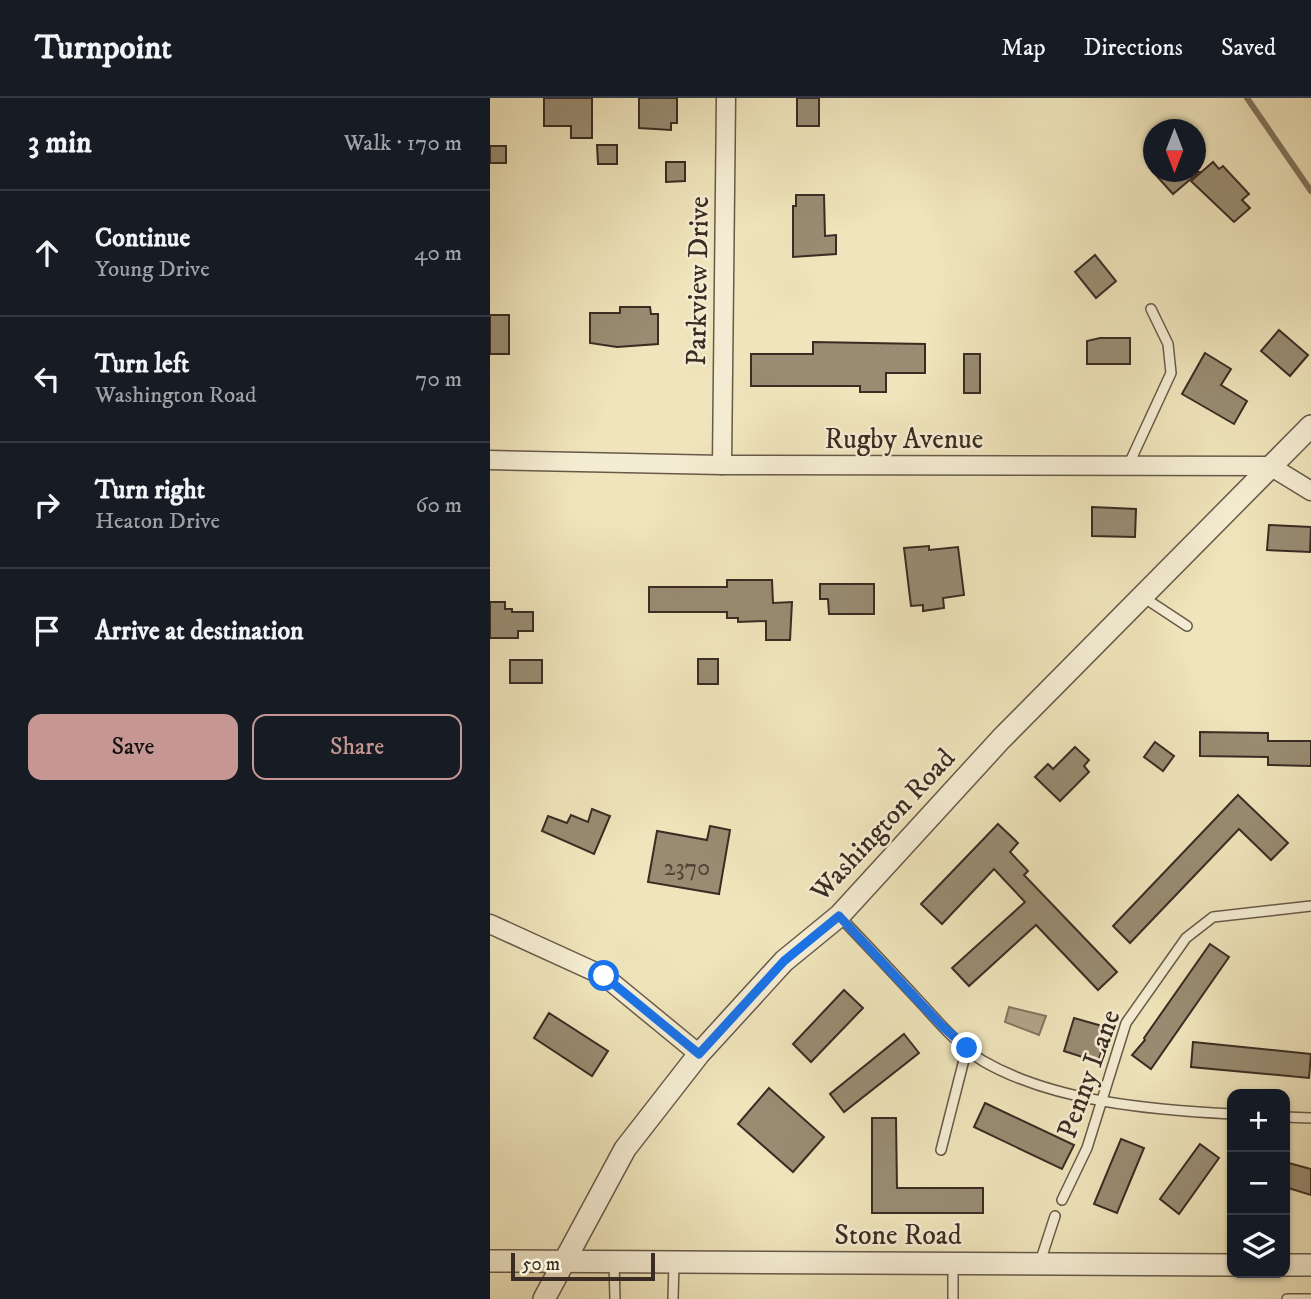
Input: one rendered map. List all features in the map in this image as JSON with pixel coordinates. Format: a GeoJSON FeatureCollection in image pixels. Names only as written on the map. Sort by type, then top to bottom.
{"type":"FeatureCollection","features":[{"type":"Feature","properties":{"kind":"street","name":"Parkview Drive"},"geometry":{"type":"LineString","coordinates":[[722,465],[726,98]]}},
{"type":"Feature","properties":{"kind":"street","name":"Washington Road"},"geometry":{"type":"LineString","coordinates":[[544,1299],[625,1149],[699,1054],[784,961],[839,916],[1002,739],[1311,426]]}},
{"type":"Feature","properties":{"kind":"street","name":"Rugby Avenue"},"geometry":{"type":"LineString","coordinates":[[490,460],[722,465],[1270,466]]}},
{"type":"Feature","properties":{"kind":"street"},"geometry":{"type":"LineString","coordinates":[[1270,466],[1311,491]]}},
{"type":"Feature","properties":{"kind":"street"},"geometry":{"type":"LineString","coordinates":[[490,925],[604,976],[699,1054]]}},
{"type":"Feature","properties":{"kind":"street","name":"Stone Road"},"geometry":{"type":"LineString","coordinates":[[490,1261],[1227,1265]]}},
{"type":"Feature","properties":{"kind":"street"},"geometry":{"type":"LineString","coordinates":[[1290,1265],[1311,1265]]}},
{"type":"Feature","properties":{"kind":"lane"},"geometry":{"type":"LineString","coordinates":[[1128,466],[1171,373],[1168,344],[1152,309]]}},
{"type":"Feature","properties":{"kind":"lane"},"geometry":{"type":"LineString","coordinates":[[1143,597],[1188,626]]}},
{"type":"Feature","properties":{"kind":"lane","name":"Penny Lane"},"geometry":{"type":"LineString","coordinates":[[1062,1200],[1087,1148],[1126,1023],[1186,938],[1213,917],[1311,906]]}},
{"type":"Feature","properties":{"kind":"lane"},"geometry":{"type":"LineString","coordinates":[[839,916],[942,1026],[982,1061],[1031,1081],[1103,1102],[1158,1111],[1227,1114]]}},
{"type":"Feature","properties":{"kind":"lane"},"geometry":{"type":"LineString","coordinates":[[941,1150],[967,1048]]}},
{"type":"Feature","properties":{"kind":"lane"},"geometry":{"type":"LineString","coordinates":[[1290,1117],[1311,1118]]}},
{"type":"Feature","properties":{"kind":"lane"},"geometry":{"type":"LineString","coordinates":[[1040,1264],[1055,1216]]}},
{"type":"Feature","properties":{"kind":"lane"},"geometry":{"type":"LineString","coordinates":[[614,1263],[615,1299]]}},
{"type":"Feature","properties":{"kind":"lane"},"geometry":{"type":"LineString","coordinates":[[673,1299],[674,1263]]}},
{"type":"Feature","properties":{"kind":"lane"},"geometry":{"type":"LineString","coordinates":[[953,1264],[953,1299]]}},
{"type":"Feature","properties":{"kind":"lane"},"geometry":{"type":"LineString","coordinates":[[1287,1299],[1311,1298]]}},
{"type":"Feature","properties":{"kind":"shaded area"},"geometry":{"type":"Polygon","coordinates":[[[1009,1007],[1046,1016],[1039,1035],[1005,1022],[1009,1007]]]}},
{"type":"Feature","properties":{"kind":"building"},"geometry":{"type":"Polygon","coordinates":[[[544,98],[592,98],[592,138],[571,138],[571,126],[544,126],[544,98]]]}},
{"type":"Feature","properties":{"kind":"building"},"geometry":{"type":"Polygon","coordinates":[[[639,98],[677,98],[677,123],[671,123],[671,130],[639,128],[639,98]]]}},
{"type":"Feature","properties":{"kind":"building"},"geometry":{"type":"Polygon","coordinates":[[[797,98],[819,98],[819,126],[797,126],[797,98]]]}},
{"type":"Feature","properties":{"kind":"building"},"geometry":{"type":"Polygon","coordinates":[[[597,145],[617,145],[617,164],[598,164],[597,145]]]}},
{"type":"Feature","properties":{"kind":"building"},"geometry":{"type":"Polygon","coordinates":[[[490,146],[506,146],[506,163],[490,163],[490,146]]]}},
{"type":"Feature","properties":{"kind":"building"},"geometry":{"type":"Polygon","coordinates":[[[666,162],[685,162],[685,181],[666,182],[666,162]]]}},
{"type":"Feature","properties":{"kind":"building"},"geometry":{"type":"Polygon","coordinates":[[[1213,162],[1219,169],[1223,166],[1249,194],[1242,200],[1250,208],[1234,222],[1192,182],[1206,182],[1206,168],[1213,162]]]}},
{"type":"Feature","properties":{"kind":"building"},"geometry":{"type":"Polygon","coordinates":[[[1162,182],[1187,182],[1173,194],[1162,182]]]}},
{"type":"Feature","properties":{"kind":"building"},"geometry":{"type":"Polygon","coordinates":[[[796,195],[824,195],[825,236],[836,235],[836,254],[793,257],[793,206],[796,206],[796,195]]]}},
{"type":"Feature","properties":{"kind":"building"},"geometry":{"type":"Polygon","coordinates":[[[1095,255],[1116,281],[1096,298],[1075,272],[1095,255]]]}},
{"type":"Feature","properties":{"kind":"building"},"geometry":{"type":"Polygon","coordinates":[[[620,307],[650,307],[651,314],[658,314],[658,344],[617,347],[590,343],[590,313],[620,313],[620,307]]]}},
{"type":"Feature","properties":{"kind":"building"},"geometry":{"type":"Polygon","coordinates":[[[490,315],[509,315],[509,354],[490,354],[490,315]]]}},
{"type":"Feature","properties":{"kind":"building"},"geometry":{"type":"Polygon","coordinates":[[[1279,330],[1308,355],[1290,376],[1261,351],[1279,330]]]}},
{"type":"Feature","properties":{"kind":"building"},"geometry":{"type":"Polygon","coordinates":[[[1130,338],[1130,364],[1087,364],[1087,341],[1130,338]]]}},
{"type":"Feature","properties":{"kind":"building"},"geometry":{"type":"Polygon","coordinates":[[[813,342],[925,344],[925,373],[886,373],[886,392],[860,392],[860,386],[751,386],[751,354],[813,354],[813,342]]]}},
{"type":"Feature","properties":{"kind":"building"},"geometry":{"type":"Polygon","coordinates":[[[1205,353],[1231,369],[1221,385],[1247,401],[1234,424],[1182,394],[1205,353]]]}},
{"type":"Feature","properties":{"kind":"building"},"geometry":{"type":"Polygon","coordinates":[[[964,354],[980,354],[980,393],[964,393],[964,354]]]}},
{"type":"Feature","properties":{"kind":"building"},"geometry":{"type":"Polygon","coordinates":[[[1092,507],[1136,509],[1135,537],[1092,536],[1092,507]]]}},
{"type":"Feature","properties":{"kind":"building"},"geometry":{"type":"Polygon","coordinates":[[[1269,525],[1311,527],[1310,552],[1267,550],[1269,525]]]}},
{"type":"Feature","properties":{"kind":"building"},"geometry":{"type":"Polygon","coordinates":[[[929,546],[929,550],[958,547],[964,595],[943,598],[944,608],[923,611],[923,605],[911,606],[904,548],[929,546]]]}},
{"type":"Feature","properties":{"kind":"building"},"geometry":{"type":"Polygon","coordinates":[[[727,580],[772,580],[773,603],[792,602],[790,640],[766,640],[766,621],[738,622],[738,618],[727,618],[727,612],[649,612],[649,587],[727,587],[727,580]]]}},
{"type":"Feature","properties":{"kind":"building"},"geometry":{"type":"Polygon","coordinates":[[[820,584],[874,584],[874,614],[829,614],[828,599],[820,599],[820,584]]]}},
{"type":"Feature","properties":{"kind":"building"},"geometry":{"type":"Polygon","coordinates":[[[490,602],[505,602],[505,609],[512,609],[512,612],[533,612],[533,631],[518,631],[518,638],[490,638],[490,602]]]}},
{"type":"Feature","properties":{"kind":"building"},"geometry":{"type":"Polygon","coordinates":[[[698,659],[718,659],[718,684],[698,684],[698,659]]]}},
{"type":"Feature","properties":{"kind":"building"},"geometry":{"type":"Polygon","coordinates":[[[510,660],[542,660],[542,683],[510,683],[510,660]]]}},
{"type":"Feature","properties":{"kind":"building"},"geometry":{"type":"Polygon","coordinates":[[[1200,732],[1268,733],[1268,741],[1311,741],[1311,766],[1268,765],[1268,757],[1200,756],[1200,732]]]}},
{"type":"Feature","properties":{"kind":"building"},"geometry":{"type":"Polygon","coordinates":[[[1155,742],[1174,756],[1163,771],[1144,757],[1155,742]]]}},
{"type":"Feature","properties":{"kind":"building"},"geometry":{"type":"Polygon","coordinates":[[[1075,747],[1089,760],[1084,766],[1089,772],[1060,801],[1035,777],[1048,764],[1053,769],[1075,747]]]}},
{"type":"Feature","properties":{"kind":"building"},"geometry":{"type":"Polygon","coordinates":[[[1238,795],[1288,843],[1271,860],[1239,829],[1130,943],[1113,926],[1238,795]]]}},
{"type":"Feature","properties":{"kind":"building"},"geometry":{"type":"Polygon","coordinates":[[[592,809],[610,816],[594,854],[542,831],[548,816],[567,823],[571,815],[588,822],[592,809]]]}},
{"type":"Feature","properties":{"kind":"building"},"geometry":{"type":"Polygon","coordinates":[[[998,824],[1018,843],[1010,852],[1028,871],[1024,875],[1117,972],[1098,990],[1036,925],[969,986],[952,968],[1025,902],[994,869],[942,924],[921,904],[998,824]]]}},
{"type":"Feature","properties":{"kind":"building"},"geometry":{"type":"Polygon","coordinates":[[[710,826],[730,830],[719,894],[648,882],[657,831],[707,840],[710,826]]]}},
{"type":"Feature","properties":{"kind":"building"},"geometry":{"type":"Polygon","coordinates":[[[1210,944],[1229,957],[1151,1069],[1132,1055],[1210,944]]]}},
{"type":"Feature","properties":{"kind":"building"},"geometry":{"type":"Polygon","coordinates":[[[844,990],[863,1008],[811,1062],[793,1044],[844,990]]]}},
{"type":"Feature","properties":{"kind":"building"},"geometry":{"type":"Polygon","coordinates":[[[549,1013],[608,1051],[592,1076],[534,1038],[549,1013]]]}},
{"type":"Feature","properties":{"kind":"building"},"geometry":{"type":"Polygon","coordinates":[[[1074,1018],[1109,1028],[1098,1062],[1064,1051],[1074,1018]]]}},
{"type":"Feature","properties":{"kind":"building"},"geometry":{"type":"Polygon","coordinates":[[[904,1034],[919,1053],[844,1112],[830,1094],[904,1034]]]}},
{"type":"Feature","properties":{"kind":"building"},"geometry":{"type":"Polygon","coordinates":[[[1193,1042],[1311,1054],[1309,1078],[1191,1067],[1193,1042]]]}},
{"type":"Feature","properties":{"kind":"building"},"geometry":{"type":"Polygon","coordinates":[[[769,1088],[824,1137],[793,1172],[738,1124],[769,1088]]]}},
{"type":"Feature","properties":{"kind":"building"},"geometry":{"type":"Polygon","coordinates":[[[985,1103],[1074,1145],[1062,1169],[974,1127],[985,1103]]]}},
{"type":"Feature","properties":{"kind":"building"},"geometry":{"type":"Polygon","coordinates":[[[872,1118],[896,1118],[897,1188],[983,1188],[983,1213],[872,1213],[872,1118]]]}},
{"type":"Feature","properties":{"kind":"building"},"geometry":{"type":"Polygon","coordinates":[[[1121,1139],[1144,1148],[1117,1213],[1094,1204],[1121,1139]]]}},
{"type":"Feature","properties":{"kind":"building"},"geometry":{"type":"Polygon","coordinates":[[[1200,1144],[1219,1158],[1179,1214],[1160,1199],[1200,1144]]]}},
{"type":"Feature","properties":{"kind":"building"},"geometry":{"type":"Polygon","coordinates":[[[1290,1163],[1311,1169],[1311,1195],[1290,1189],[1290,1163]]]}},
{"type":"Feature","properties":{"kind":"waterway"},"geometry":{"type":"LineString","coordinates":[[1247,98],[1311,191]]}},
{"type":"Feature","properties":{"kind":"route"},"geometry":{"type":"LineString","coordinates":[[604,976],[699,1054],[784,961],[839,916],[942,1026],[967,1048]]}}]}
